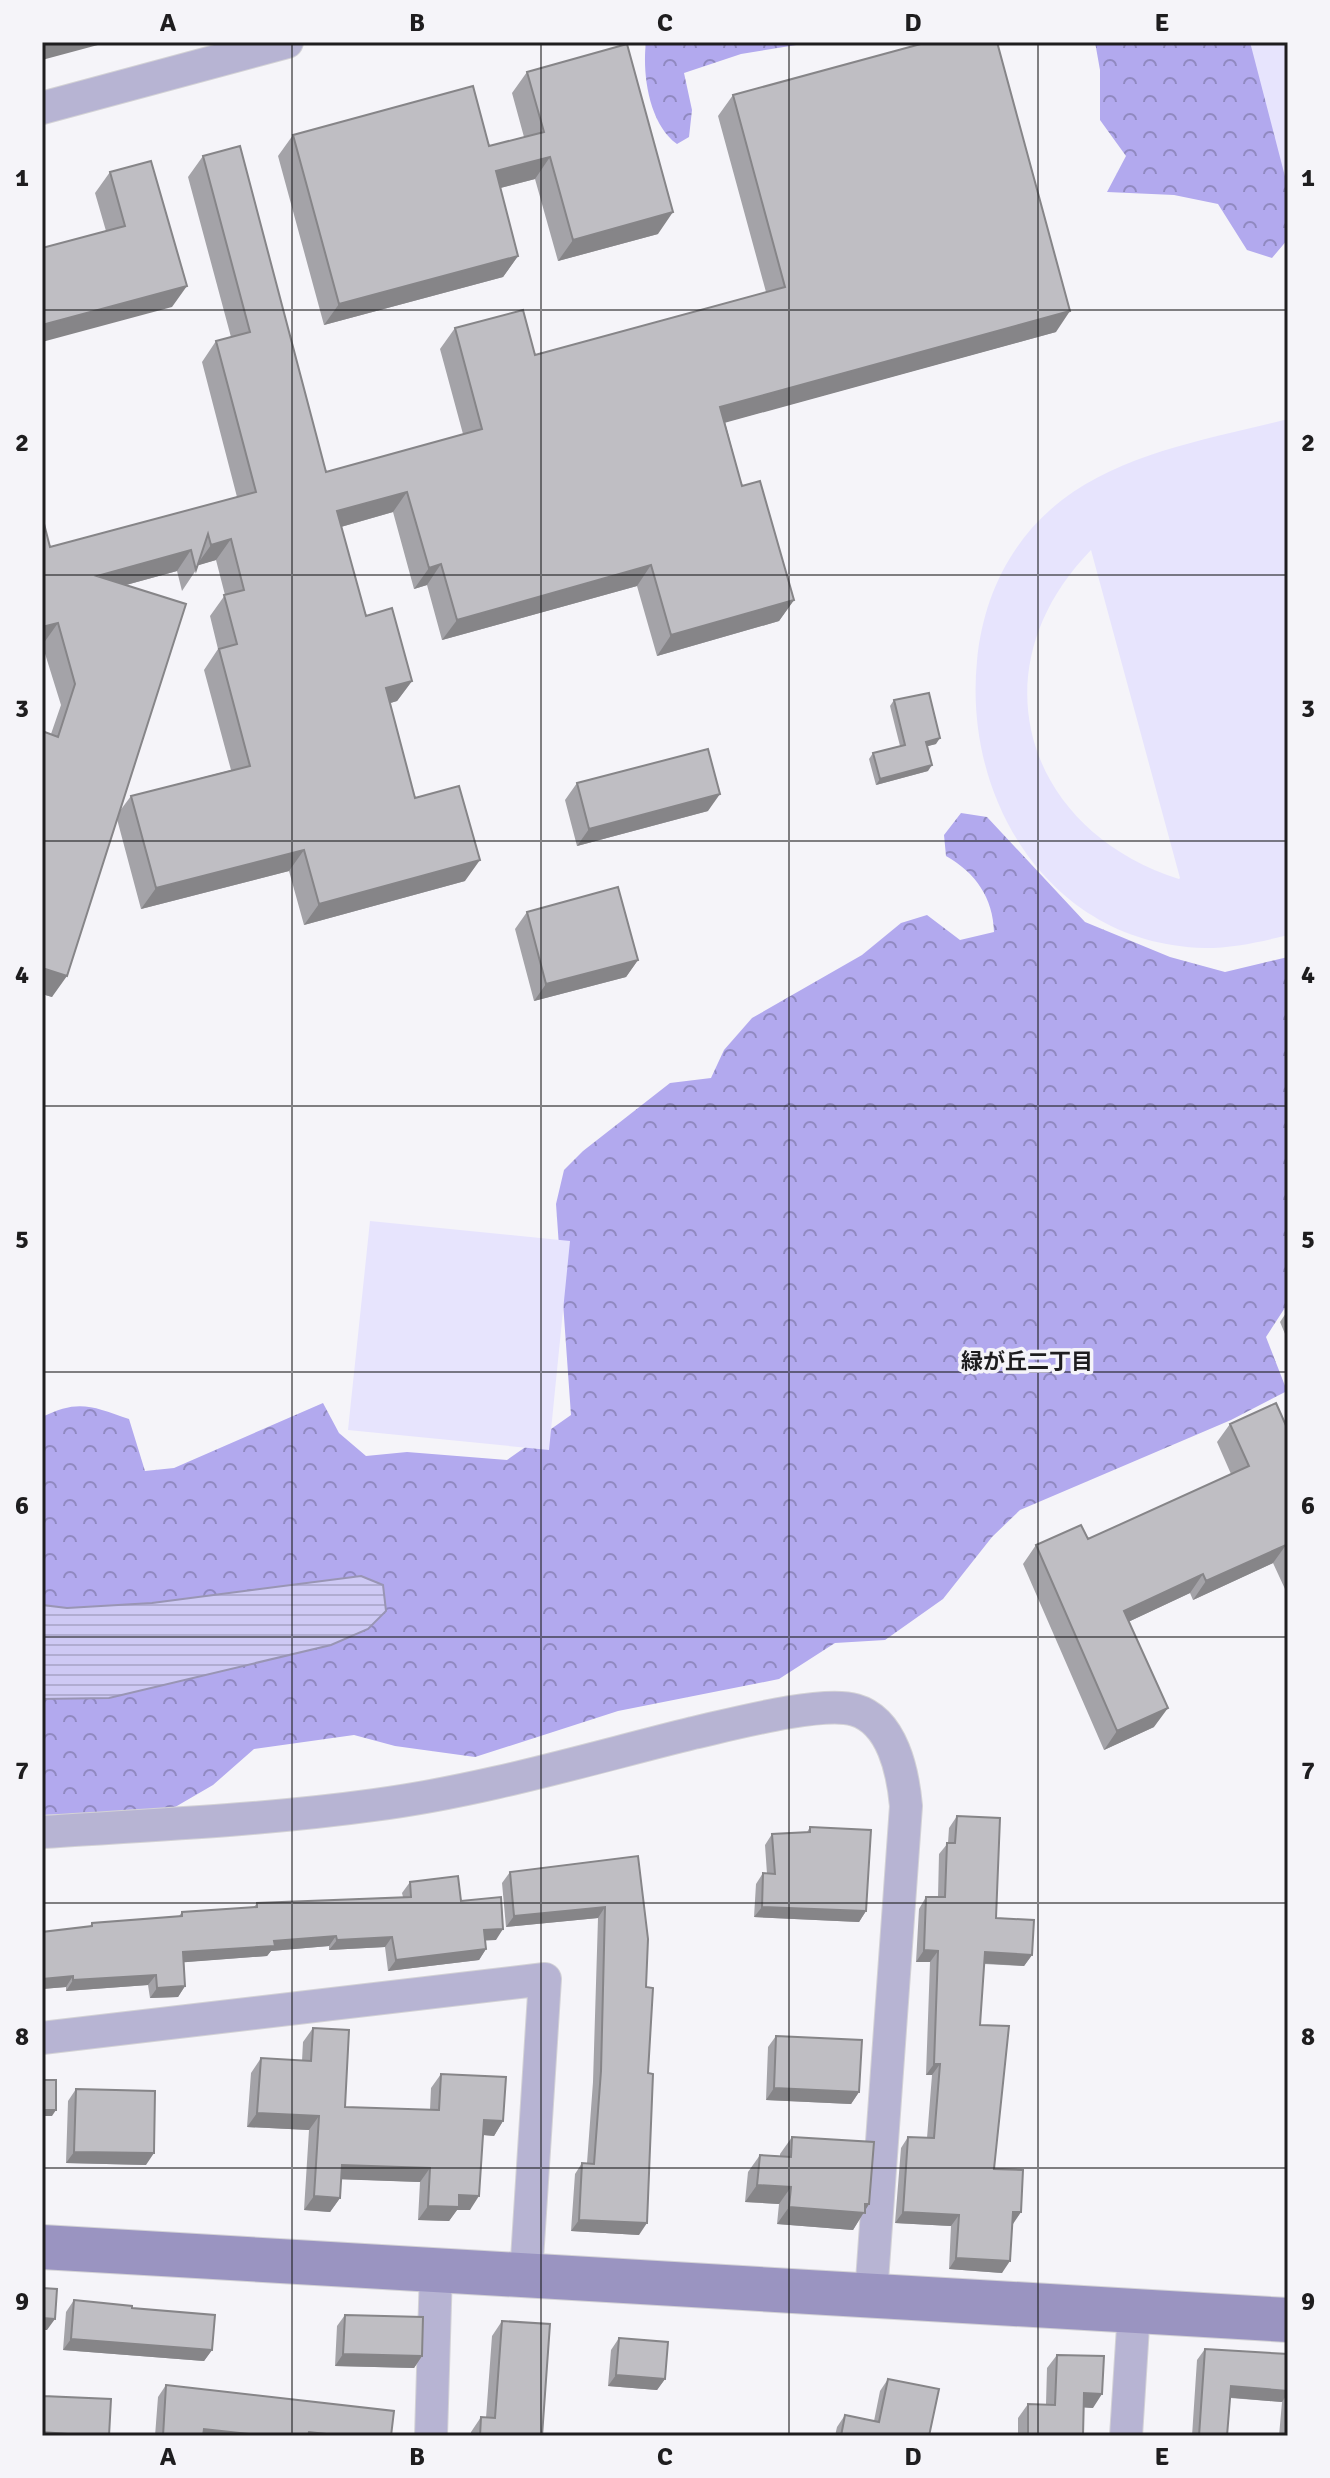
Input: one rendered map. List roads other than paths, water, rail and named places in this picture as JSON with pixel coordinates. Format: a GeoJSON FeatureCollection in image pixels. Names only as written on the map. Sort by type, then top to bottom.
{"type":"FeatureCollection","features":[{"type":"Feature","properties":{"kind":"street"},"geometry":{"type":"LineString","coordinates":[[42,108],[287,42]]}},
{"type":"Feature","properties":{"kind":"street"},"geometry":{"type":"LineString","coordinates":[[42,1832],[374,1806],[448,1792],[756,1720],[835,1708],[854,1709],[868,1716],[880,1728],[896,1757],[906,1806],[871,2295]]}},
{"type":"Feature","properties":{"kind":"street"},"geometry":{"type":"LineString","coordinates":[[42,2038],[545,1979],[526,2275]]}},
{"type":"Feature","properties":{"kind":"street"},"geometry":{"type":"LineString","coordinates":[[42,2247],[1288,2320]]}},
{"type":"Feature","properties":{"kind":"street"},"geometry":{"type":"LineString","coordinates":[[431,2436],[436,2271]]}},
{"type":"Feature","properties":{"kind":"street"},"geometry":{"type":"LineString","coordinates":[[1126,2436],[1134,2311]]}},
{"type":"Feature","properties":{"kind":"district","name":"緑が丘二丁目"},"geometry":{"type":"Point","coordinates":[1027,1361]}}]}
